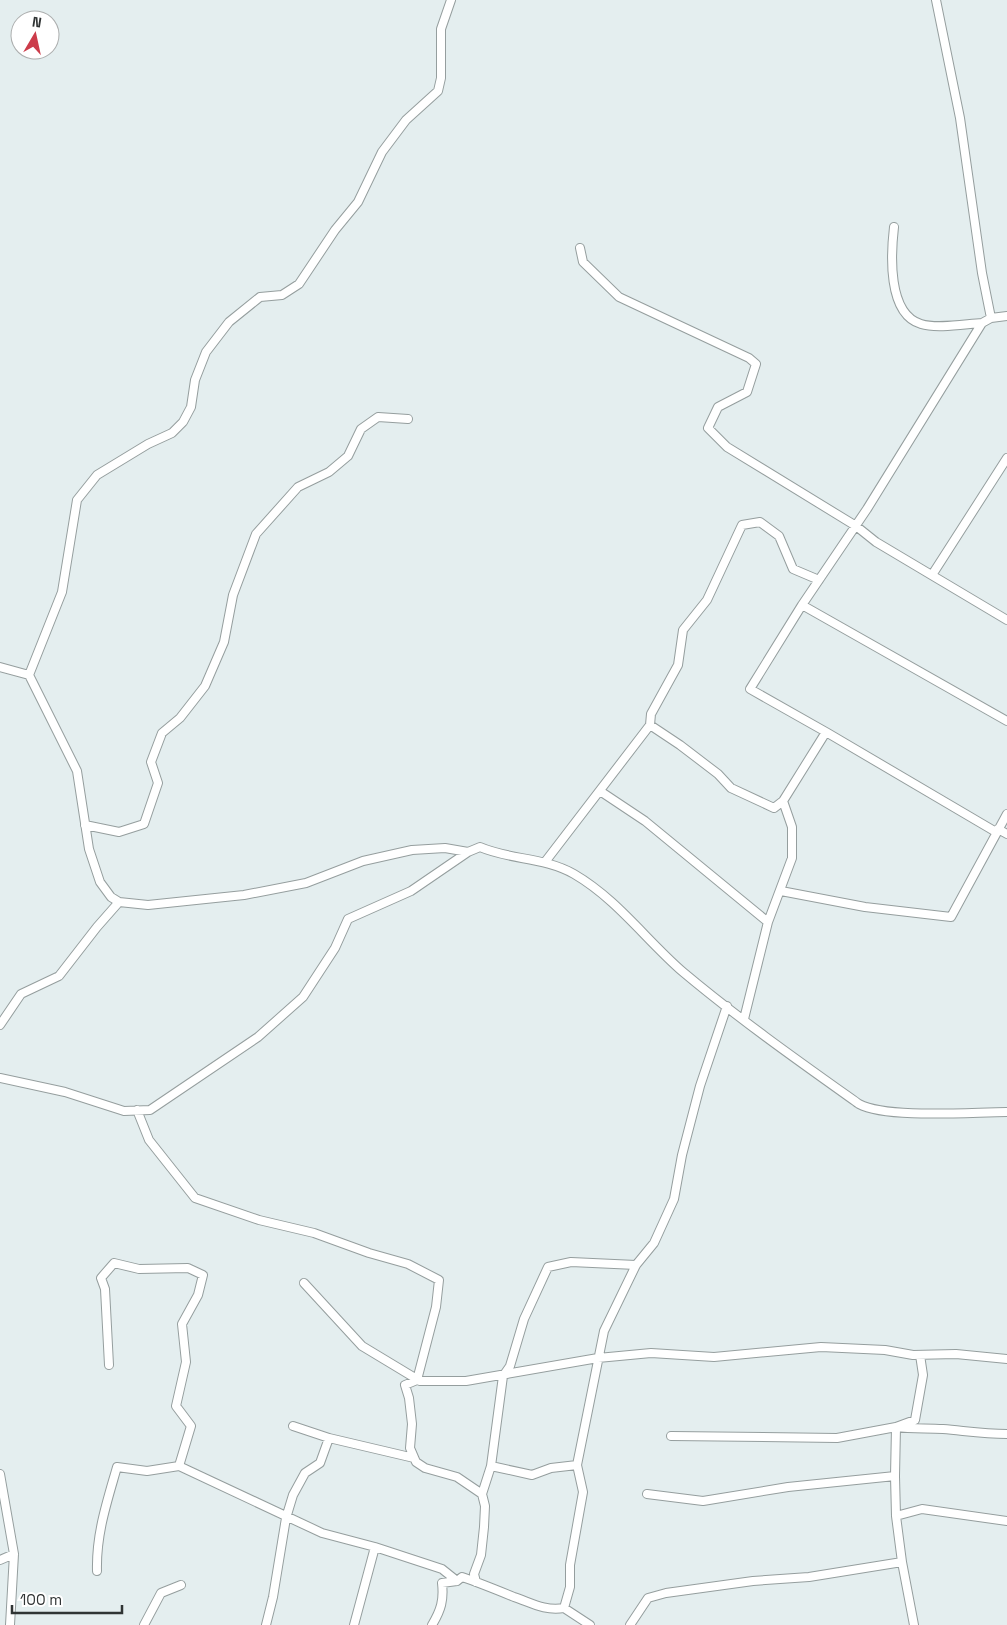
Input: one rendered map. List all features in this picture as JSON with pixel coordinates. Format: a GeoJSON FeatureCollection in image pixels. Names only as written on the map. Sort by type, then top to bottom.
{"type":"FeatureCollection","features":[{"type":"Feature","properties":{"kind":"street"},"geometry":{"type":"LineString","coordinates":[[451,0],[441,29],[441,78],[438,91],[406,120],[382,152],[358,202],[335,230],[299,284],[282,295],[260,297],[229,322],[206,352],[195,380],[191,407],[183,422],[172,433],[148,444],[97,474],[76,500],[62,592],[29,675],[77,772],[89,849],[100,882],[111,897],[119,902],[148,904],[244,895],[306,883],[363,861],[412,850],[445,848],[468,852]]}},
{"type":"Feature","properties":{"kind":"street"},"geometry":{"type":"LineString","coordinates":[[936,0],[960,118],[982,273],[991,318]]}},
{"type":"Feature","properties":{"kind":"street"},"geometry":{"type":"LineString","coordinates":[[894,227],[891,256],[894,288],[910,317],[920,324],[954,325],[982,322],[991,318],[1007,316]]}},
{"type":"Feature","properties":{"kind":"street"},"geometry":{"type":"LineString","coordinates":[[580,248],[583,262],[619,297],[749,358],[756,364],[747,392],[718,407],[708,428],[727,447],[856,526],[876,542],[1005,616]]}},
{"type":"Feature","properties":{"kind":"street"},"geometry":{"type":"LineString","coordinates":[[982,322],[856,526],[802,605],[750,689],[997,831],[1007,834]]}},
{"type":"Feature","properties":{"kind":"street"},"geometry":{"type":"LineString","coordinates":[[85,825],[119,832],[144,824],[158,783],[151,762],[162,733],[180,718],[205,686],[224,642],[233,594],[256,534],[298,487],[328,472],[348,456],[360,429],[378,417],[408,420]]}},
{"type":"Feature","properties":{"kind":"street"},"geometry":{"type":"LineString","coordinates":[[932,575],[1007,458]]}},
{"type":"Feature","properties":{"kind":"street"},"geometry":{"type":"LineString","coordinates":[[545,862],[650,725],[650,714],[678,665],[683,630],[707,600],[742,525],[760,522],[779,536],[793,569],[819,580]]}},
{"type":"Feature","properties":{"kind":"street"},"geometry":{"type":"LineString","coordinates":[[802,605],[1007,721]]}},
{"type":"Feature","properties":{"kind":"street"},"geometry":{"type":"LineString","coordinates":[[0,667],[29,675]]}},
{"type":"Feature","properties":{"kind":"street"},"geometry":{"type":"LineString","coordinates":[[650,725],[718,774],[730,788],[774,808],[783,801],[826,732]]}},
{"type":"Feature","properties":{"kind":"street"},"geometry":{"type":"LineString","coordinates":[[600,791],[646,821],[768,922]]}},
{"type":"Feature","properties":{"kind":"street"},"geometry":{"type":"LineString","coordinates":[[744,1019],[768,922],[792,858],[792,827],[783,801]]}},
{"type":"Feature","properties":{"kind":"street"},"geometry":{"type":"LineString","coordinates":[[781,891],[865,907],[951,917],[1007,814]]}},
{"type":"Feature","properties":{"kind":"street"},"geometry":{"type":"LineString","coordinates":[[0,1078],[65,1092],[124,1111],[150,1110],[258,1037],[303,997],[335,948],[348,919],[410,891],[468,852],[480,847],[495,853],[545,862],[573,873],[606,895],[683,972],[868,1109],[900,1112],[1007,1112]]}},
{"type":"Feature","properties":{"kind":"street"},"geometry":{"type":"LineString","coordinates":[[0,1025],[21,994],[59,976],[96,927],[119,902]]}},
{"type":"Feature","properties":{"kind":"street"},"geometry":{"type":"LineString","coordinates":[[564,1608],[570,1588],[570,1565],[584,1492],[577,1465],[604,1331],[636,1265],[654,1242],[674,1199],[682,1155],[700,1086],[727,1006]]}},
{"type":"Feature","properties":{"kind":"street"},"geometry":{"type":"LineString","coordinates":[[137,1110],[149,1140],[196,1198],[259,1220],[314,1233],[369,1253],[408,1264],[439,1280],[436,1306],[417,1380]]}},
{"type":"Feature","properties":{"kind":"street"},"geometry":{"type":"LineString","coordinates":[[109,1365],[105,1289],[102,1278],[114,1262],[139,1269],[188,1268],[203,1275],[198,1295],[182,1324],[186,1362],[176,1406],[191,1426],[179,1466]]}},
{"type":"Feature","properties":{"kind":"street"},"geometry":{"type":"LineString","coordinates":[[476,1582],[474,1574],[481,1555],[484,1527],[485,1506],[482,1494],[491,1466],[503,1376],[510,1366],[524,1319],[548,1268],[571,1262],[636,1265]]}},
{"type":"Feature","properties":{"kind":"street"},"geometry":{"type":"LineString","coordinates":[[304,1283],[362,1346],[417,1380]]}},
{"type":"Feature","properties":{"kind":"street"},"geometry":{"type":"LineString","coordinates":[[482,1494],[457,1477],[425,1468],[416,1462],[410,1448],[412,1424],[406,1385],[417,1380],[466,1381],[598,1358],[651,1353],[714,1357],[821,1347],[886,1350],[920,1356],[956,1354],[1007,1359]]}},
{"type":"Feature","properties":{"kind":"street"},"geometry":{"type":"LineString","coordinates":[[671,1436],[837,1438],[896,1426],[915,1420],[923,1375],[920,1356]]}},
{"type":"Feature","properties":{"kind":"street"},"geometry":{"type":"LineString","coordinates":[[294,1426],[329,1438],[414,1458]]}},
{"type":"Feature","properties":{"kind":"street"},"geometry":{"type":"LineString","coordinates":[[896,1426],[914,1429],[944,1429],[977,1434],[1007,1434]]}},
{"type":"Feature","properties":{"kind":"street"},"geometry":{"type":"LineString","coordinates":[[896,1426],[896,1516],[902,1562],[914,1625]]}},
{"type":"Feature","properties":{"kind":"street"},"geometry":{"type":"LineString","coordinates":[[266,1625],[292,1495],[305,1473],[320,1463],[329,1438]]}},
{"type":"Feature","properties":{"kind":"street"},"geometry":{"type":"LineString","coordinates":[[491,1466],[532,1475],[551,1468],[577,1465]]}},
{"type":"Feature","properties":{"kind":"street"},"geometry":{"type":"LineString","coordinates":[[97,1572],[96,1552],[100,1526],[118,1467],[147,1471],[179,1466],[286,1518],[322,1533],[375,1547],[442,1569],[457,1581]]}},
{"type":"Feature","properties":{"kind":"street"},"geometry":{"type":"LineString","coordinates":[[0,1474],[14,1554],[10,1625]]}},
{"type":"Feature","properties":{"kind":"street"},"geometry":{"type":"LineString","coordinates":[[648,1494],[703,1502],[788,1487],[895,1476]]}},
{"type":"Feature","properties":{"kind":"street"},"geometry":{"type":"LineString","coordinates":[[896,1516],[922,1509],[1007,1521]]}},
{"type":"Feature","properties":{"kind":"street"},"geometry":{"type":"LineString","coordinates":[[354,1625],[375,1547]]}},
{"type":"Feature","properties":{"kind":"street"},"geometry":{"type":"LineString","coordinates":[[0,1560],[14,1554]]}},
{"type":"Feature","properties":{"kind":"street"},"geometry":{"type":"LineString","coordinates":[[630,1625],[648,1598],[666,1593],[753,1581],[809,1577],[902,1562]]}},
{"type":"Feature","properties":{"kind":"street"},"geometry":{"type":"LineString","coordinates":[[432,1625],[441,1611],[444,1597],[442,1582],[457,1581],[462,1578],[534,1606],[552,1610],[564,1608],[590,1625]]}},
{"type":"Feature","properties":{"kind":"street"},"geometry":{"type":"LineString","coordinates":[[144,1625],[161,1593],[181,1585]]}}]}
